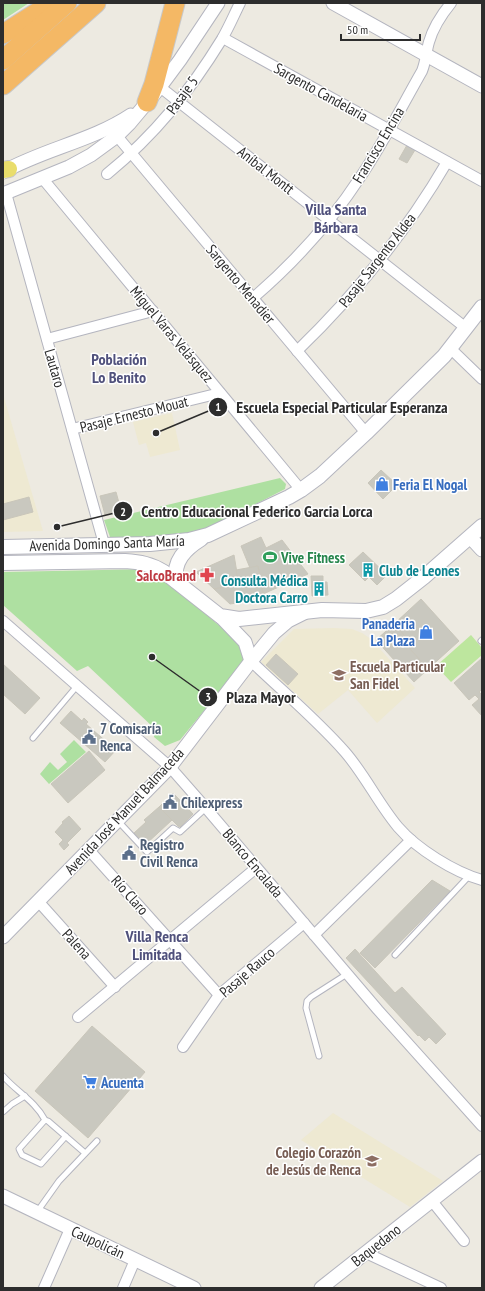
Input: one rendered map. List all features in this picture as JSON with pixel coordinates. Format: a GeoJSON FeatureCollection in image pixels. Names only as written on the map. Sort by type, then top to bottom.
{"type":"FeatureCollection","features":[{"type":"Feature","properties":{"kind":"highway"},"geometry":{"type":"LineString","coordinates":[[3,34],[52,3]]}},
{"type":"Feature","properties":{"kind":"highway"},"geometry":{"type":"LineString","coordinates":[[3,60],[67,3]]}},
{"type":"Feature","properties":{"kind":"highway"},"geometry":{"type":"LineString","coordinates":[[3,85],[96,3]]}},
{"type":"Feature","properties":{"kind":"highway"},"geometry":{"type":"LineString","coordinates":[[145,104],[156,76],[175,3]]}},
{"type":"Feature","properties":{"kind":"main road","name":"Avenida Domingo Santa María"},"geometry":{"type":"LineString","coordinates":[[3,546],[174,542],[189,540],[208,535],[301,490],[320,476],[366,433],[450,348],[482,307]]}},
{"type":"Feature","properties":{"kind":"main road","name":"Avenida José Manuel Balmaceda"},"geometry":{"type":"LineString","coordinates":[[220,616],[239,619],[331,610],[366,611],[383,606],[390,603],[408,590],[482,526]]}},
{"type":"Feature","properties":{"kind":"main road"},"geometry":{"type":"LineString","coordinates":[[208,535],[198,541],[182,555],[176,570],[176,581],[220,616]]}},
{"type":"Feature","properties":{"kind":"main road","name":"Avenida Domingo Santa María"},"geometry":{"type":"LineString","coordinates":[[3,563],[142,562],[156,567],[176,581]]}},
{"type":"Feature","properties":{"kind":"street"},"geometry":{"type":"LineString","coordinates":[[4,193],[43,179],[80,161],[117,136],[129,124],[180,60],[218,3]]}},
{"type":"Feature","properties":{"kind":"street","name":"Pasaje 5"},"geometry":{"type":"LineString","coordinates":[[107,174],[156,129],[179,102],[222,38],[240,3]]}},
{"type":"Feature","properties":{"kind":"street"},"geometry":{"type":"LineString","coordinates":[[333,3],[482,86]]}},
{"type":"Feature","properties":{"kind":"street","name":"Francisco Encina"},"geometry":{"type":"LineString","coordinates":[[253,298],[293,261],[329,220],[362,175],[422,71],[429,40],[441,16],[451,3]]}},
{"type":"Feature","properties":{"kind":"street","name":"Sargento Candelaria"},"geometry":{"type":"LineString","coordinates":[[222,38],[482,181]]}},
{"type":"Feature","properties":{"kind":"street","name":"Aníbal Montt"},"geometry":{"type":"LineString","coordinates":[[160,86],[466,328]]}},
{"type":"Feature","properties":{"kind":"street"},"geometry":{"type":"LineString","coordinates":[[5,170],[107,129],[124,120],[145,104]]}},
{"type":"Feature","properties":{"kind":"street","name":"Sargento Menadier"},"geometry":{"type":"LineString","coordinates":[[117,136],[366,433]]}},
{"type":"Feature","properties":{"kind":"street","name":"Pasaje Sargento Aldea"},"geometry":{"type":"LineString","coordinates":[[297,351],[340,308],[380,261],[417,211],[447,162]]}},
{"type":"Feature","properties":{"kind":"street","name":"Miguel Varas Velásquez"},"geometry":{"type":"LineString","coordinates":[[43,179],[301,490]]}},
{"type":"Feature","properties":{"kind":"street","name":"Lautaro"},"geometry":{"type":"LineString","coordinates":[[4,193],[47,339],[104,544]]}},
{"type":"Feature","properties":{"kind":"street"},"geometry":{"type":"LineString","coordinates":[[47,339],[153,311]]}},
{"type":"Feature","properties":{"kind":"street"},"geometry":{"type":"LineString","coordinates":[[450,348],[482,380]]}},
{"type":"Feature","properties":{"kind":"street","name":"Pasaje Ernesto Mouat"},"geometry":{"type":"LineString","coordinates":[[72,429],[220,393]]}},
{"type":"Feature","properties":{"kind":"street"},"geometry":{"type":"LineString","coordinates":[[470,537],[482,550]]}},
{"type":"Feature","properties":{"kind":"street","name":"Avenida José Manuel Balmaceda"},"geometry":{"type":"LineString","coordinates":[[3,937],[170,767],[250,661],[274,633],[297,616],[306,612]]}},
{"type":"Feature","properties":{"kind":"street"},"geometry":{"type":"LineString","coordinates":[[220,616],[245,642],[250,661],[326,732],[346,754],[398,827],[411,840],[447,864],[469,876],[482,880]]}},
{"type":"Feature","properties":{"kind":"street","name":"Blanco Encalada"},"geometry":{"type":"LineString","coordinates":[[3,621],[170,767],[347,974],[482,1126]]}},
{"type":"Feature","properties":{"kind":"street"},"geometry":{"type":"LineString","coordinates":[[314,935],[411,840]]}},
{"type":"Feature","properties":{"kind":"street","name":"Río Claro"},"geometry":{"type":"LineString","coordinates":[[89,850],[219,995]]}},
{"type":"Feature","properties":{"kind":"street"},"geometry":{"type":"LineString","coordinates":[[78,1017],[256,868]]}},
{"type":"Feature","properties":{"kind":"street","name":"Palena"},"geometry":{"type":"LineString","coordinates":[[38,902],[115,987]]}},
{"type":"Feature","properties":{"kind":"street","name":"Pasaje Rauco"},"geometry":{"type":"LineString","coordinates":[[183,1047],[219,995],[304,923]]}},
{"type":"Feature","properties":{"kind":"street","name":"Baquedano"},"geometry":{"type":"LineString","coordinates":[[321,1288],[482,1161]]}},
{"type":"Feature","properties":{"kind":"street","name":"Caupolicán"},"geometry":{"type":"LineString","coordinates":[[3,1196],[194,1288]]}},
{"type":"Feature","properties":{"kind":"street"},"geometry":{"type":"LineString","coordinates":[[432,1201],[464,1241]]}},
{"type":"Feature","properties":{"kind":"street"},"geometry":{"type":"LineString","coordinates":[[44,1288],[70,1229]]}},
{"type":"Feature","properties":{"kind":"street"},"geometry":{"type":"LineString","coordinates":[[366,1253],[441,1288]]}},
{"type":"Feature","properties":{"kind":"street"},"geometry":{"type":"LineString","coordinates":[[123,1288],[135,1260]]}},
{"type":"Feature","properties":{"kind":"lane"},"geometry":{"type":"LineString","coordinates":[[33,738],[77,686]]}},
{"type":"Feature","properties":{"kind":"lane"},"geometry":{"type":"LineString","coordinates":[[118,820],[146,852],[173,828],[180,832],[206,808]]}},
{"type":"Feature","properties":{"kind":"lane"},"geometry":{"type":"LineString","coordinates":[[395,955],[469,876]]}},
{"type":"Feature","properties":{"kind":"lane"},"geometry":{"type":"LineString","coordinates":[[319,1056],[306,1008],[307,1001],[347,974]]}},
{"type":"Feature","properties":{"kind":"lane"},"geometry":{"type":"LineString","coordinates":[[3,1076],[40,1111],[45,1120],[85,1153]]}},
{"type":"Feature","properties":{"kind":"lane"},"geometry":{"type":"LineString","coordinates":[[3,1112],[25,1096]]}},
{"type":"Feature","properties":{"kind":"lane"},"geometry":{"type":"LineString","coordinates":[[45,1120],[20,1149],[22,1155],[41,1164],[66,1136]]}},
{"type":"Feature","properties":{"kind":"lane"},"geometry":{"type":"LineString","coordinates":[[37,1213],[59,1181],[97,1140]]}},
{"type":"Feature","properties":{"kind":"shaded area"},"geometry":{"type":"Polygon","coordinates":[[[3,394],[43,531],[3,532],[3,394]]]}},
{"type":"Feature","properties":{"kind":"shaded area"},"geometry":{"type":"Polygon","coordinates":[[[172,413],[180,450],[150,457],[146,443],[139,445],[133,422],[172,413]]]}},
{"type":"Feature","properties":{"kind":"shaded area","name":"Escuela Particular San Fidel"},"geometry":{"type":"Polygon","coordinates":[[[294,629],[352,629],[371,639],[415,688],[377,723],[348,690],[318,714],[261,662],[294,629]]]}},
{"type":"Feature","properties":{"kind":"shaded area","name":"Colegio Corazón de Jesús de Renca"},"geometry":{"type":"Polygon","coordinates":[[[333,1113],[443,1181],[410,1207],[301,1140],[333,1113]]]}},
{"type":"Feature","properties":{"kind":"green space"},"geometry":{"type":"Polygon","coordinates":[[[3,3],[29,3],[3,20],[3,3]]]}},
{"type":"Feature","properties":{"kind":"green space"},"geometry":{"type":"Polygon","coordinates":[[[280,478],[286,484],[285,489],[200,533],[180,539],[110,537],[104,520],[280,478]]]}},
{"type":"Feature","properties":{"kind":"green space"},"geometry":{"type":"Polygon","coordinates":[[[152,569],[234,638],[244,652],[244,662],[180,740],[165,746],[154,737],[154,728],[88,666],[77,671],[3,605],[3,572],[152,569]]]}},
{"type":"Feature","properties":{"kind":"green space"},"geometry":{"type":"Polygon","coordinates":[[[471,635],[482,648],[482,655],[451,682],[436,666],[471,635]]]}},
{"type":"Feature","properties":{"kind":"green space"},"geometry":{"type":"Polygon","coordinates":[[[74,740],[86,752],[49,784],[40,774],[50,762],[58,770],[67,762],[60,754],[74,740]]]}},
{"type":"Feature","properties":{"kind":"building"},"geometry":{"type":"Polygon","coordinates":[[[407,145],[415,150],[407,163],[399,159],[407,145]]]}},
{"type":"Feature","properties":{"kind":"building","name":"Feria El Nogal"},"geometry":{"type":"Polygon","coordinates":[[[381,470],[397,485],[383,499],[368,483],[381,470]]]}},
{"type":"Feature","properties":{"kind":"building"},"geometry":{"type":"Polygon","coordinates":[[[116,492],[121,510],[105,515],[100,496],[116,492]]]}},
{"type":"Feature","properties":{"kind":"building"},"geometry":{"type":"Polygon","coordinates":[[[29,497],[33,512],[3,520],[3,504],[29,497]]]}},
{"type":"Feature","properties":{"kind":"building","name":"Vive Fitness"},"geometry":{"type":"Polygon","coordinates":[[[261,537],[266,548],[282,540],[308,574],[263,594],[258,566],[250,568],[241,546],[261,537]]]}},
{"type":"Feature","properties":{"kind":"building","name":"Club de Leones"},"geometry":{"type":"Polygon","coordinates":[[[363,552],[387,575],[377,585],[369,577],[365,581],[349,565],[363,552]]]}},
{"type":"Feature","properties":{"kind":"building"},"geometry":{"type":"Polygon","coordinates":[[[234,555],[239,585],[214,589],[196,572],[234,555]]]}},
{"type":"Feature","properties":{"kind":"building"},"geometry":{"type":"Polygon","coordinates":[[[258,566],[264,599],[230,604],[214,589],[239,585],[236,570],[258,566]]]}},
{"type":"Feature","properties":{"kind":"building","name":"Consulta Médica Doctora Carro"},"geometry":{"type":"Polygon","coordinates":[[[311,576],[323,576],[323,582],[327,582],[328,595],[312,596],[311,576]]]}},
{"type":"Feature","properties":{"kind":"building","name":"Panaderia La Plaza"},"geometry":{"type":"Polygon","coordinates":[[[421,599],[459,641],[428,669],[410,649],[413,645],[394,624],[421,599]]]}},
{"type":"Feature","properties":{"kind":"building"},"geometry":{"type":"Polygon","coordinates":[[[394,624],[413,645],[410,649],[428,669],[414,682],[376,640],[394,624]]]}},
{"type":"Feature","properties":{"kind":"building"},"geometry":{"type":"Polygon","coordinates":[[[276,654],[298,674],[288,685],[266,665],[276,654]]]}},
{"type":"Feature","properties":{"kind":"building"},"geometry":{"type":"Polygon","coordinates":[[[482,658],[482,689],[479,692],[482,695],[482,716],[472,705],[479,699],[475,695],[469,700],[454,683],[482,658]]]}},
{"type":"Feature","properties":{"kind":"building"},"geometry":{"type":"Polygon","coordinates":[[[3,664],[40,698],[25,714],[3,694],[3,664]]]}},
{"type":"Feature","properties":{"kind":"building","name":"7 Comisaría Renca"},"geometry":{"type":"Polygon","coordinates":[[[71,711],[82,721],[84,718],[88,722],[86,724],[116,750],[105,762],[60,723],[71,711]]]}},
{"type":"Feature","properties":{"kind":"building"},"geometry":{"type":"Polygon","coordinates":[[[89,751],[105,770],[68,803],[51,784],[89,751]]]}},
{"type":"Feature","properties":{"kind":"building"},"geometry":{"type":"Polygon","coordinates":[[[173,793],[193,814],[180,827],[159,807],[173,793]]]}},
{"type":"Feature","properties":{"kind":"building"},"geometry":{"type":"Polygon","coordinates":[[[159,807],[172,820],[145,845],[134,833],[146,822],[144,820],[159,807]]]}},
{"type":"Feature","properties":{"kind":"building"},"geometry":{"type":"Polygon","coordinates":[[[69,816],[81,829],[67,843],[69,845],[64,850],[59,844],[63,840],[55,832],[63,823],[62,822],[69,816]]]}},
{"type":"Feature","properties":{"kind":"building"},"geometry":{"type":"Polygon","coordinates":[[[432,880],[450,891],[375,968],[360,953],[432,880]]]}},
{"type":"Feature","properties":{"kind":"building"},"geometry":{"type":"Polygon","coordinates":[[[355,949],[395,993],[402,987],[446,1034],[436,1044],[429,1037],[425,1041],[419,1035],[418,1036],[346,958],[355,949]]]}},
{"type":"Feature","properties":{"kind":"building","name":"Acuenta"},"geometry":{"type":"Polygon","coordinates":[[[92,1026],[145,1072],[88,1138],[35,1091],[92,1026]]]}},
{"type":"Feature","properties":{"kind":"place","name":"Escuela Especial Particular Esperanza"},"geometry":{"type":"Point","coordinates":[156,433]}},
{"type":"Feature","properties":{"kind":"place","name":"Feria El Nogal"},"geometry":{"type":"Point","coordinates":[382,484]}},
{"type":"Feature","properties":{"kind":"place","name":"Centro Educacional Federico Garcia Lorca"},"geometry":{"type":"Point","coordinates":[57,527]}},
{"type":"Feature","properties":{"kind":"place","name":"Vive Fitness"},"geometry":{"type":"Point","coordinates":[270,557]}},
{"type":"Feature","properties":{"kind":"place","name":"Club de Leones"},"geometry":{"type":"Point","coordinates":[368,570]}},
{"type":"Feature","properties":{"kind":"place","name":"SalcoBrand"},"geometry":{"type":"Point","coordinates":[207,575]}},
{"type":"Feature","properties":{"kind":"place","name":"Consulta Médica Doctora Carro"},"geometry":{"type":"Point","coordinates":[319,589]}},
{"type":"Feature","properties":{"kind":"place","name":"Panaderia La Plaza"},"geometry":{"type":"Point","coordinates":[426,632]}},
{"type":"Feature","properties":{"kind":"place","name":"Plaza Mayor"},"geometry":{"type":"Point","coordinates":[152,657]}},
{"type":"Feature","properties":{"kind":"place","name":"Escuela Particular San Fidel"},"geometry":{"type":"Point","coordinates":[339,675]}},
{"type":"Feature","properties":{"kind":"place","name":"7 Comisaría Renca"},"geometry":{"type":"Point","coordinates":[89,737]}},
{"type":"Feature","properties":{"kind":"place","name":"Chilexpress"},"geometry":{"type":"Point","coordinates":[170,802]}},
{"type":"Feature","properties":{"kind":"place","name":"Registro Civil Renca"},"geometry":{"type":"Point","coordinates":[129,853]}},
{"type":"Feature","properties":{"kind":"place","name":"Acuenta"},"geometry":{"type":"Point","coordinates":[90,1082]}},
{"type":"Feature","properties":{"kind":"place","name":"Colegio Corazón de Jesús de Renca"},"geometry":{"type":"Point","coordinates":[372,1161]}},
{"type":"Feature","properties":{"kind":"district","name":"Villa Santa Bárbara"},"geometry":{"type":"Point","coordinates":[336,218]}},
{"type":"Feature","properties":{"kind":"district","name":"Población Lo Benito"},"geometry":{"type":"Point","coordinates":[119,368]}},
{"type":"Feature","properties":{"kind":"district","name":"Villa Renca Limitada"},"geometry":{"type":"Point","coordinates":[157,945]}}]}
